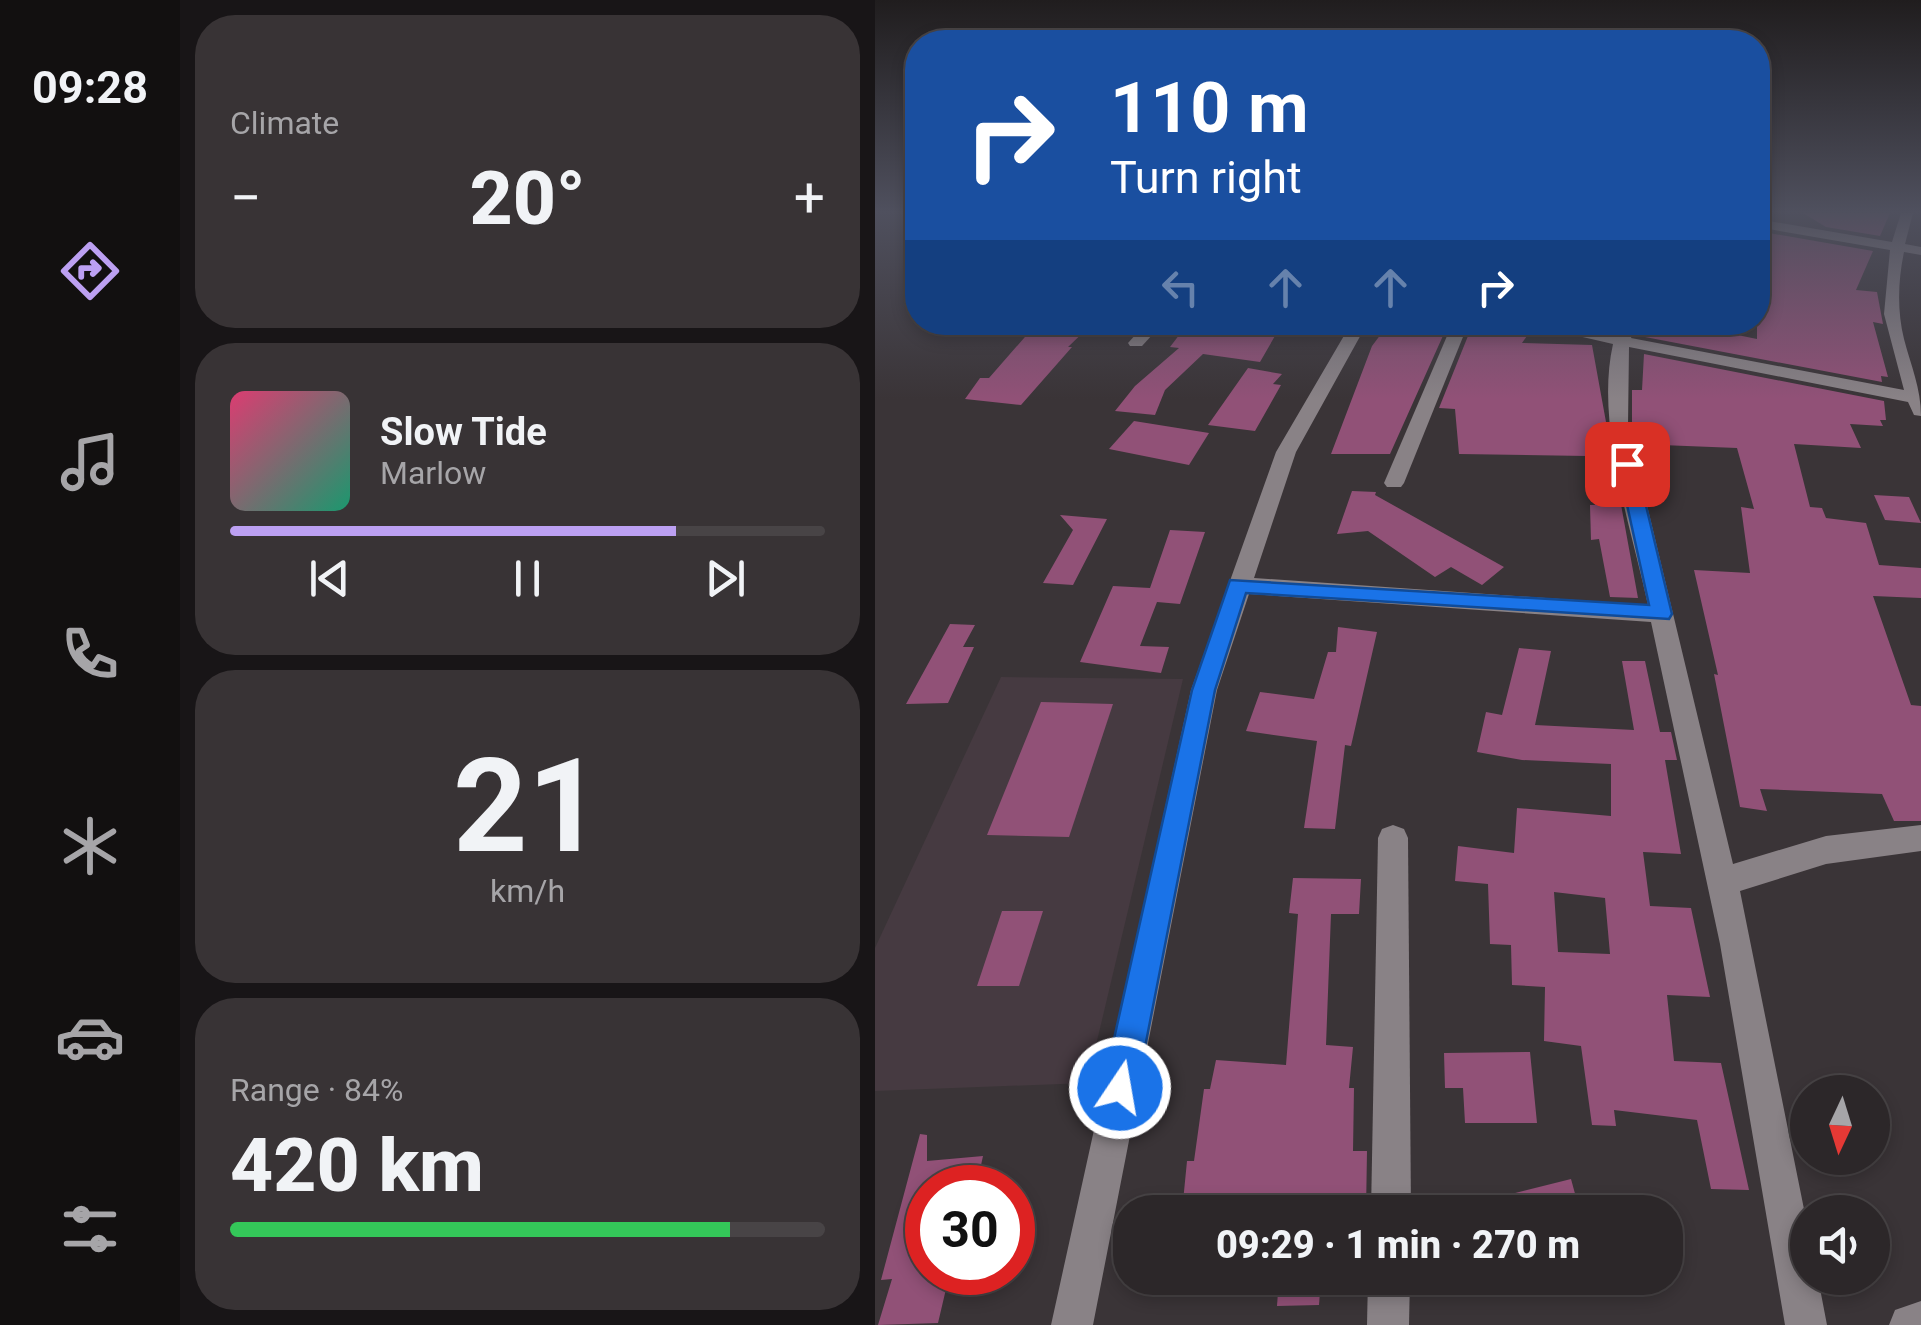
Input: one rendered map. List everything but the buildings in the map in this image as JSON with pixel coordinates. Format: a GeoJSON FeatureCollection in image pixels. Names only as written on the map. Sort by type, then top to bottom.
{"type":"FeatureCollection","features":[{"type":"Feature","properties":{"kind":"street"},"geometry":{"type":"LineString","coordinates":[[1892,275],[1888,296],[1891,317],[1919,403]]}},
{"type":"Feature","properties":{"kind":"street"},"geometry":{"type":"LineString","coordinates":[[1136,343],[1144,335]]}},
{"type":"Feature","properties":{"kind":"street"},"geometry":{"type":"LineString","coordinates":[[1071,1325],[1204,690],[1286,452],[1352,335]]}},
{"type":"Feature","properties":{"kind":"street"},"geometry":{"type":"LineString","coordinates":[[1394,483],[1456,335]]}},
{"type":"Feature","properties":{"kind":"street"},"geometry":{"type":"LineString","coordinates":[[1624,335],[1616,378],[1619,426],[1721,882],[1806,1325]]}},
{"type":"Feature","properties":{"kind":"street"},"geometry":{"type":"LineString","coordinates":[[1637,335],[1919,403]]}},
{"type":"Feature","properties":{"kind":"street"},"geometry":{"type":"LineString","coordinates":[[1238,586],[1661,614]]}},
{"type":"Feature","properties":{"kind":"street"},"geometry":{"type":"LineString","coordinates":[[1391,1195],[1393,838]]}},
{"type":"Feature","properties":{"kind":"street"},"geometry":{"type":"LineString","coordinates":[[1721,882],[1826,850],[1921,838]]}},
{"type":"Feature","properties":{"kind":"street"},"geometry":{"type":"LineString","coordinates":[[1388,1325],[1389,1295]]}},
{"type":"Feature","properties":{"kind":"street"},"geometry":{"type":"LineString","coordinates":[[1909,1325],[1921,1322]]}},
{"type":"Feature","properties":{"kind":"shaded area"},"geometry":{"type":"Polygon","coordinates":[[[1001,677],[1183,679],[1087,1083],[875,1091],[875,948],[1001,677]]]}},
{"type":"Feature","properties":{"kind":"route"},"geometry":{"type":"LineString","coordinates":[[1120,1088],[1204,690],[1238,586],[1661,614],[1627,464]]}}]}
